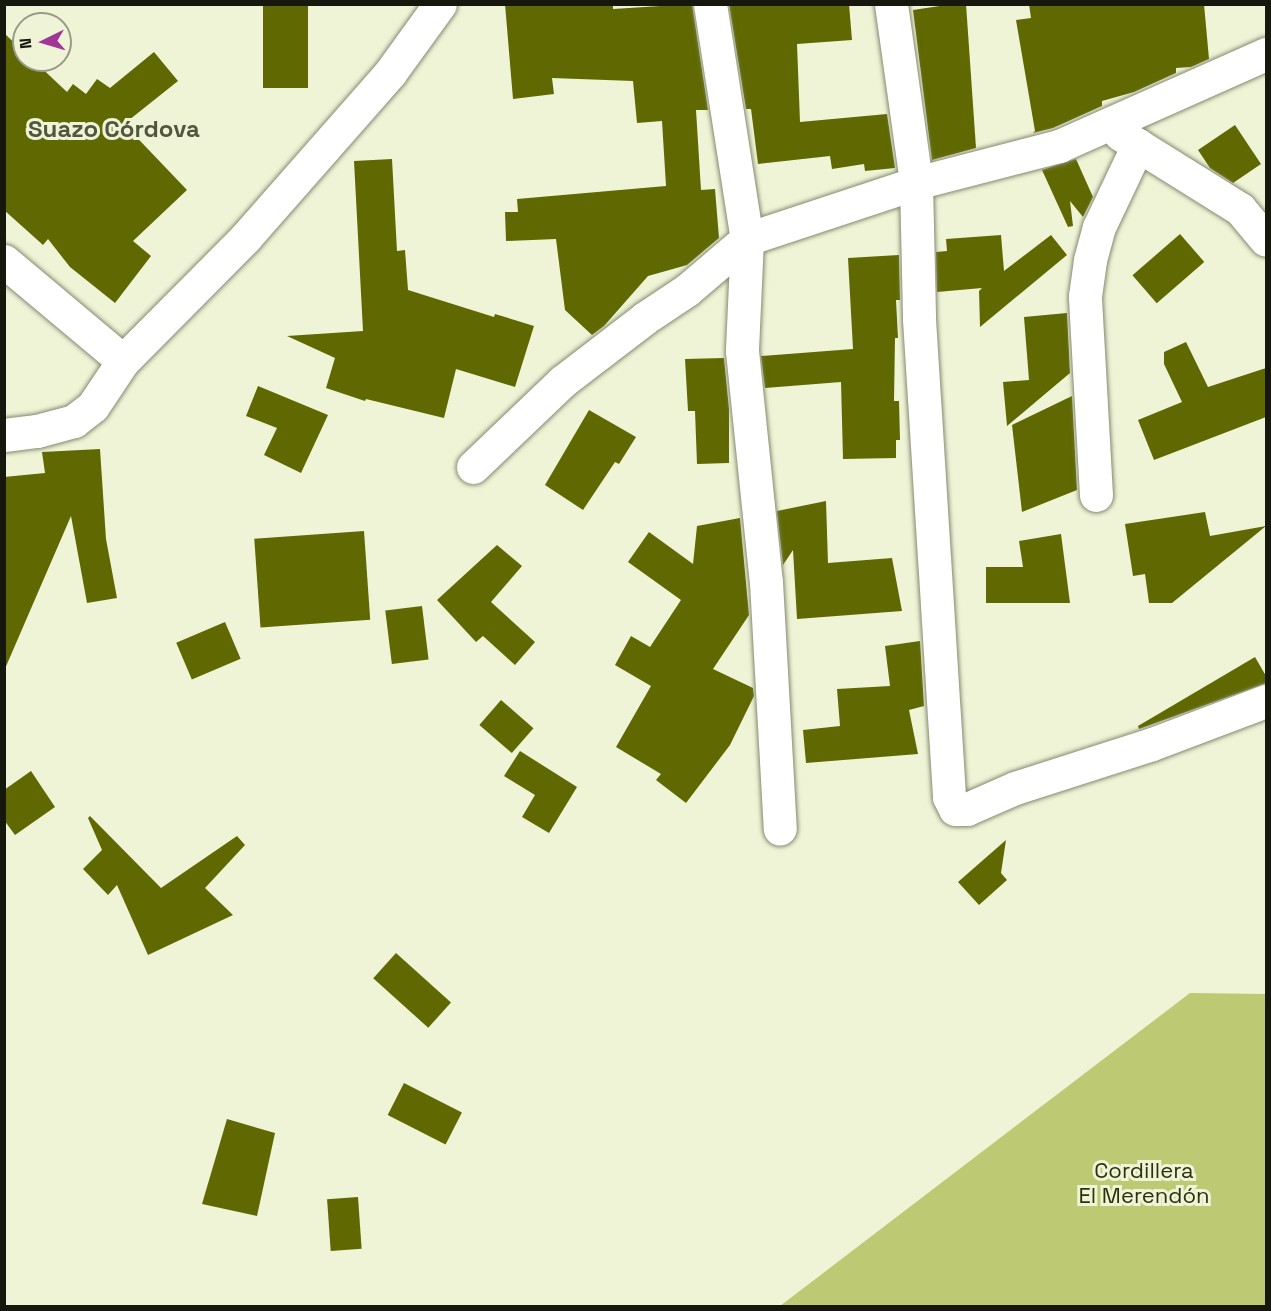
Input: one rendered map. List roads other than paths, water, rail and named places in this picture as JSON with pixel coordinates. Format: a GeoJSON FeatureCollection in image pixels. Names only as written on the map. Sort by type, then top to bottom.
{"type":"FeatureCollection","features":[{"type":"Feature","properties":{"kind":"street"},"geometry":{"type":"LineString","coordinates":[[4,435],[37,431],[74,421],[93,406],[123,361],[246,237],[390,73],[440,4]]}},
{"type":"Feature","properties":{"kind":"street"},"geometry":{"type":"LineString","coordinates":[[710,4],[747,239],[742,351],[766,582],[780,829]]}},
{"type":"Feature","properties":{"kind":"street"},"geometry":{"type":"LineString","coordinates":[[891,4],[916,183],[919,319],[949,796],[955,809],[967,809],[1016,788],[1195,729],[1266,701]]}},
{"type":"Feature","properties":{"kind":"street"},"geometry":{"type":"LineString","coordinates":[[473,466],[563,381],[645,318],[687,290],[747,239],[916,183],[1059,146],[1266,54]]}},
{"type":"Feature","properties":{"kind":"street"},"geometry":{"type":"LineString","coordinates":[[1106,125],[1240,209],[1266,240]]}},
{"type":"Feature","properties":{"kind":"street"},"geometry":{"type":"LineString","coordinates":[[1095,495],[1086,296],[1090,260],[1099,227],[1138,145]]}},
{"type":"Feature","properties":{"kind":"street"},"geometry":{"type":"LineString","coordinates":[[4,261],[123,361]]}},
{"type":"Feature","properties":{"kind":"district","name":"Suazo Córdova"},"geometry":{"type":"Point","coordinates":[114,129]}},
{"type":"Feature","properties":{"kind":"park label","name":"Cordillera El Merendón"},"geometry":{"type":"Point","coordinates":[1144,1182]}}]}
